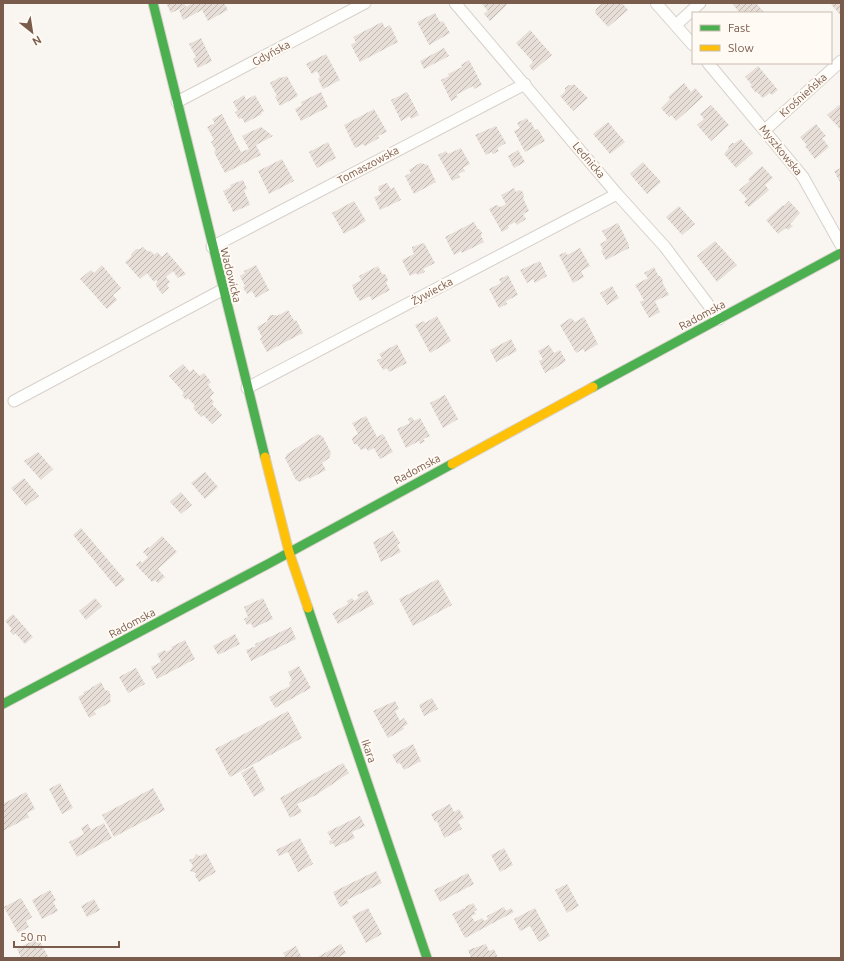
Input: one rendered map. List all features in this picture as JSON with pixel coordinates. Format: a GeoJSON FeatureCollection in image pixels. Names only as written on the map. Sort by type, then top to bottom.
{"type":"FeatureCollection","features":[{"type":"Feature","properties":{"kind":"street","name":"Wadowicka"},"geometry":{"type":"LineString","coordinates":[[153,3],[222,290],[289,552]]}},
{"type":"Feature","properties":{"kind":"street","name":"Gdyńska"},"geometry":{"type":"LineString","coordinates":[[177,102],[365,3]]}},
{"type":"Feature","properties":{"kind":"street","name":"Lednicka"},"geometry":{"type":"LineString","coordinates":[[455,3],[617,194],[666,247],[719,319]]}},
{"type":"Feature","properties":{"kind":"street"},"geometry":{"type":"LineString","coordinates":[[656,3],[692,44]]}},
{"type":"Feature","properties":{"kind":"street"},"geometry":{"type":"LineString","coordinates":[[676,25],[700,3]]}},
{"type":"Feature","properties":{"kind":"street","name":"Krośnieńska"},"geometry":{"type":"LineString","coordinates":[[765,130],[841,61]]}},
{"type":"Feature","properties":{"kind":"street","name":"Myszkowska"},"geometry":{"type":"LineString","coordinates":[[709,64],[803,177],[841,245]]}},
{"type":"Feature","properties":{"kind":"street","name":"Tomaszowska"},"geometry":{"type":"LineString","coordinates":[[212,247],[525,84]]}},
{"type":"Feature","properties":{"kind":"street","name":"Żywiecka"},"geometry":{"type":"LineString","coordinates":[[247,388],[617,194]]}},
{"type":"Feature","properties":{"kind":"street","name":"Radomska"},"geometry":{"type":"LineString","coordinates":[[3,704],[289,552],[841,253]]}},
{"type":"Feature","properties":{"kind":"street"},"geometry":{"type":"LineString","coordinates":[[14,401],[222,290]]}},
{"type":"Feature","properties":{"kind":"street","name":"Ikara"},"geometry":{"type":"LineString","coordinates":[[289,552],[427,958]]}},
{"type":"Feature","properties":{"kind":"building"},"geometry":{"type":"Polygon","coordinates":[[[166,3],[184,3],[186,6],[171,13],[166,3]]]}},
{"type":"Feature","properties":{"kind":"building"},"geometry":{"type":"Polygon","coordinates":[[[193,3],[224,3],[228,10],[208,21],[202,10],[183,20],[179,10],[193,3]]]}},
{"type":"Feature","properties":{"kind":"building"},"geometry":{"type":"Polygon","coordinates":[[[481,3],[505,3],[507,5],[490,21],[484,14],[488,11],[481,3]]]}},
{"type":"Feature","properties":{"kind":"building"},"geometry":{"type":"Polygon","coordinates":[[[603,3],[622,3],[628,10],[608,27],[595,13],[596,9],[603,3]]]}},
{"type":"Feature","properties":{"kind":"building"},"geometry":{"type":"Polygon","coordinates":[[[736,3],[756,3],[764,12],[739,12],[733,5],[736,3]]]}},
{"type":"Feature","properties":{"kind":"building"},"geometry":{"type":"Polygon","coordinates":[[[830,3],[841,3],[841,16],[830,3]]]}},
{"type":"Feature","properties":{"kind":"building"},"geometry":{"type":"Polygon","coordinates":[[[435,13],[440,22],[443,21],[450,33],[429,45],[417,22],[435,13]]]}},
{"type":"Feature","properties":{"kind":"building"},"geometry":{"type":"Polygon","coordinates":[[[382,22],[385,28],[390,25],[398,42],[360,62],[351,45],[356,42],[353,37],[382,22]]]}},
{"type":"Feature","properties":{"kind":"building"},"geometry":{"type":"Polygon","coordinates":[[[530,30],[552,55],[533,71],[529,66],[533,62],[516,43],[530,30]]]}},
{"type":"Feature","properties":{"kind":"building"},"geometry":{"type":"Polygon","coordinates":[[[201,38],[212,61],[198,68],[193,59],[196,57],[189,44],[201,38]]]}},
{"type":"Feature","properties":{"kind":"building"},"geometry":{"type":"Polygon","coordinates":[[[444,48],[449,56],[424,69],[420,61],[444,48]]]}},
{"type":"Feature","properties":{"kind":"building"},"geometry":{"type":"Polygon","coordinates":[[[326,54],[340,80],[323,89],[318,79],[320,77],[317,71],[312,74],[306,64],[326,54]]]}},
{"type":"Feature","properties":{"kind":"building"},"geometry":{"type":"Polygon","coordinates":[[[469,60],[482,85],[474,89],[473,86],[456,95],[458,97],[451,101],[441,80],[449,76],[448,74],[462,67],[461,65],[469,60]]]}},
{"type":"Feature","properties":{"kind":"building"},"geometry":{"type":"Polygon","coordinates":[[[758,66],[778,90],[772,95],[770,93],[763,98],[750,86],[752,85],[745,77],[758,66]]]}},
{"type":"Feature","properties":{"kind":"building"},"geometry":{"type":"Polygon","coordinates":[[[287,76],[298,96],[280,106],[275,97],[277,96],[270,83],[280,77],[287,76]]]}},
{"type":"Feature","properties":{"kind":"building"},"geometry":{"type":"Polygon","coordinates":[[[684,83],[691,92],[695,88],[703,97],[676,121],[671,115],[669,117],[661,108],[670,99],[668,97],[684,83]]]}},
{"type":"Feature","properties":{"kind":"building"},"geometry":{"type":"Polygon","coordinates":[[[574,84],[588,98],[573,111],[560,96],[565,92],[565,88],[574,84]]]}},
{"type":"Feature","properties":{"kind":"building"},"geometry":{"type":"Polygon","coordinates":[[[321,92],[328,107],[301,121],[295,109],[302,105],[301,102],[321,92]]]}},
{"type":"Feature","properties":{"kind":"building"},"geometry":{"type":"Polygon","coordinates":[[[407,92],[419,115],[411,119],[410,116],[401,121],[391,100],[407,92]]]}},
{"type":"Feature","properties":{"kind":"building"},"geometry":{"type":"Polygon","coordinates":[[[244,95],[246,100],[255,95],[264,111],[261,113],[262,114],[245,123],[242,118],[239,119],[235,112],[238,111],[233,102],[244,95]]]}},
{"type":"Feature","properties":{"kind":"building"},"geometry":{"type":"Polygon","coordinates":[[[711,105],[729,125],[711,141],[697,125],[704,119],[700,114],[711,105]]]}},
{"type":"Feature","properties":{"kind":"building"},"geometry":{"type":"Polygon","coordinates":[[[839,105],[841,106],[841,130],[827,115],[839,105]]]}},
{"type":"Feature","properties":{"kind":"building"},"geometry":{"type":"Polygon","coordinates":[[[374,109],[387,132],[378,136],[379,138],[365,146],[363,144],[355,148],[344,125],[374,109]]]}},
{"type":"Feature","properties":{"kind":"building"},"geometry":{"type":"Polygon","coordinates":[[[222,114],[241,152],[249,149],[242,136],[261,127],[273,136],[256,145],[261,155],[225,173],[214,152],[216,151],[211,142],[214,140],[207,127],[215,123],[212,119],[222,114]]]}},
{"type":"Feature","properties":{"kind":"building"},"geometry":{"type":"Polygon","coordinates":[[[527,118],[535,130],[538,129],[545,141],[525,152],[514,131],[520,128],[517,123],[527,118]]]}},
{"type":"Feature","properties":{"kind":"building"},"geometry":{"type":"Polygon","coordinates":[[[608,122],[625,142],[610,154],[593,134],[608,122]]]}},
{"type":"Feature","properties":{"kind":"building"},"geometry":{"type":"Polygon","coordinates":[[[816,124],[826,136],[822,138],[829,147],[815,159],[805,146],[807,145],[800,137],[816,124]]]}},
{"type":"Feature","properties":{"kind":"building"},"geometry":{"type":"Polygon","coordinates":[[[496,126],[506,143],[497,148],[499,151],[493,154],[491,152],[486,155],[475,135],[496,126]]]}},
{"type":"Feature","properties":{"kind":"building"},"geometry":{"type":"Polygon","coordinates":[[[741,139],[753,153],[736,168],[724,154],[732,143],[735,143],[741,139]]]}},
{"type":"Feature","properties":{"kind":"building"},"geometry":{"type":"Polygon","coordinates":[[[328,142],[336,158],[317,168],[309,152],[328,142]]]}},
{"type":"Feature","properties":{"kind":"building"},"geometry":{"type":"Polygon","coordinates":[[[461,148],[470,164],[463,168],[465,171],[458,174],[460,177],[452,181],[438,155],[446,151],[448,154],[461,148]]]}},
{"type":"Feature","properties":{"kind":"building"},"geometry":{"type":"Polygon","coordinates":[[[518,150],[525,162],[514,168],[508,156],[518,150]]]}},
{"type":"Feature","properties":{"kind":"building"},"geometry":{"type":"Polygon","coordinates":[[[282,159],[294,181],[269,194],[258,171],[282,159]]]}},
{"type":"Feature","properties":{"kind":"building"},"geometry":{"type":"Polygon","coordinates":[[[643,162],[661,182],[647,194],[630,174],[643,162]]]}},
{"type":"Feature","properties":{"kind":"building"},"geometry":{"type":"Polygon","coordinates":[[[420,163],[428,165],[436,182],[414,194],[405,176],[411,173],[409,170],[420,163]]]}},
{"type":"Feature","properties":{"kind":"building"},"geometry":{"type":"Polygon","coordinates":[[[762,166],[773,178],[765,185],[769,190],[749,207],[744,202],[747,199],[739,190],[750,181],[748,179],[762,166]]]}},
{"type":"Feature","properties":{"kind":"building"},"geometry":{"type":"Polygon","coordinates":[[[841,168],[841,181],[840,182],[834,171],[841,168]]]}},
{"type":"Feature","properties":{"kind":"building"},"geometry":{"type":"Polygon","coordinates":[[[243,180],[247,189],[244,190],[250,205],[233,212],[223,191],[231,187],[230,185],[243,180]]]}},
{"type":"Feature","properties":{"kind":"building"},"geometry":{"type":"Polygon","coordinates":[[[387,183],[391,189],[394,187],[401,200],[380,210],[374,197],[381,194],[378,189],[379,186],[387,183]]]}},
{"type":"Feature","properties":{"kind":"building"},"geometry":{"type":"Polygon","coordinates":[[[514,188],[516,192],[519,190],[522,191],[524,195],[523,198],[529,211],[523,214],[526,219],[517,225],[515,222],[502,232],[489,209],[496,205],[501,207],[506,204],[501,195],[514,188]]]}},
{"type":"Feature","properties":{"kind":"building"},"geometry":{"type":"Polygon","coordinates":[[[354,201],[366,221],[344,234],[332,213],[354,201]]]}},
{"type":"Feature","properties":{"kind":"building"},"geometry":{"type":"Polygon","coordinates":[[[789,201],[800,213],[790,224],[793,226],[788,230],[786,228],[778,234],[766,220],[789,201]]]}},
{"type":"Feature","properties":{"kind":"building"},"geometry":{"type":"Polygon","coordinates":[[[679,206],[695,224],[682,235],[666,217],[679,206]]]}},
{"type":"Feature","properties":{"kind":"building"},"geometry":{"type":"Polygon","coordinates":[[[474,222],[482,233],[481,236],[484,242],[462,253],[461,251],[454,255],[445,237],[474,222]]]}},
{"type":"Feature","properties":{"kind":"building"},"geometry":{"type":"Polygon","coordinates":[[[618,223],[629,245],[629,248],[606,260],[601,251],[603,250],[600,244],[607,240],[602,231],[618,223]]]}},
{"type":"Feature","properties":{"kind":"building"},"geometry":{"type":"Polygon","coordinates":[[[715,241],[737,265],[717,282],[697,256],[715,241]]]}},
{"type":"Feature","properties":{"kind":"building"},"geometry":{"type":"Polygon","coordinates":[[[424,243],[435,263],[423,269],[425,272],[418,275],[416,273],[410,276],[402,260],[414,254],[412,247],[424,243]]]}},
{"type":"Feature","properties":{"kind":"building"},"geometry":{"type":"Polygon","coordinates":[[[143,247],[147,251],[152,252],[154,255],[157,252],[162,257],[167,252],[186,274],[178,278],[173,271],[166,277],[170,282],[167,285],[169,288],[162,294],[156,286],[158,281],[156,280],[154,282],[147,273],[140,279],[125,262],[131,257],[131,254],[136,249],[143,247]]]}},
{"type":"Feature","properties":{"kind":"building"},"geometry":{"type":"Polygon","coordinates":[[[580,248],[590,266],[581,271],[584,277],[573,283],[559,255],[566,252],[567,255],[580,248]]]}},
{"type":"Feature","properties":{"kind":"building"},"geometry":{"type":"Polygon","coordinates":[[[540,261],[547,276],[535,283],[533,279],[527,283],[520,270],[540,261]]]}},
{"type":"Feature","properties":{"kind":"building"},"geometry":{"type":"Polygon","coordinates":[[[102,265],[121,288],[113,295],[117,300],[107,309],[80,279],[91,270],[94,273],[102,265]]]}},
{"type":"Feature","properties":{"kind":"building"},"geometry":{"type":"Polygon","coordinates":[[[256,265],[269,290],[256,298],[252,291],[247,294],[240,276],[245,273],[244,271],[256,265]]]}},
{"type":"Feature","properties":{"kind":"building"},"geometry":{"type":"Polygon","coordinates":[[[378,266],[382,274],[385,274],[388,280],[386,283],[390,290],[372,300],[370,296],[360,301],[355,294],[352,285],[361,280],[359,276],[378,266]]]}},
{"type":"Feature","properties":{"kind":"building"},"geometry":{"type":"Polygon","coordinates":[[[654,267],[658,275],[662,278],[663,284],[669,295],[655,301],[660,312],[649,318],[640,302],[644,300],[635,285],[648,278],[644,273],[654,267]]]}},
{"type":"Feature","properties":{"kind":"building"},"geometry":{"type":"Polygon","coordinates":[[[508,275],[518,295],[506,301],[507,304],[499,308],[489,289],[501,283],[499,279],[508,275]]]}},
{"type":"Feature","properties":{"kind":"building"},"geometry":{"type":"Polygon","coordinates":[[[612,286],[619,298],[607,305],[600,293],[612,286]]]}},
{"type":"Feature","properties":{"kind":"building"},"geometry":{"type":"Polygon","coordinates":[[[288,310],[294,321],[296,320],[303,333],[267,352],[260,339],[262,337],[257,327],[268,321],[267,320],[270,315],[277,316],[288,310]]]}},
{"type":"Feature","properties":{"kind":"building"},"geometry":{"type":"Polygon","coordinates":[[[437,316],[451,341],[430,353],[415,325],[424,321],[425,323],[437,316]]]}},
{"type":"Feature","properties":{"kind":"building"},"geometry":{"type":"Polygon","coordinates":[[[584,317],[598,344],[585,352],[583,349],[576,353],[560,325],[571,318],[575,322],[584,317]]]}},
{"type":"Feature","properties":{"kind":"building"},"geometry":{"type":"Polygon","coordinates":[[[511,339],[517,351],[496,362],[490,350],[511,339]]]}},
{"type":"Feature","properties":{"kind":"building"},"geometry":{"type":"Polygon","coordinates":[[[397,344],[407,363],[389,372],[387,368],[383,370],[377,360],[382,358],[379,354],[397,344]]]}},
{"type":"Feature","properties":{"kind":"building"},"geometry":{"type":"Polygon","coordinates":[[[549,345],[554,353],[560,350],[566,361],[545,373],[539,361],[543,359],[538,351],[549,345]]]}},
{"type":"Feature","properties":{"kind":"building"},"geometry":{"type":"Polygon","coordinates":[[[183,364],[190,372],[193,369],[200,376],[204,373],[211,382],[208,385],[214,393],[210,397],[214,402],[212,404],[222,415],[212,424],[203,415],[201,417],[193,408],[195,406],[188,398],[186,400],[182,395],[184,393],[169,376],[183,364]]]}},
{"type":"Feature","properties":{"kind":"building"},"geometry":{"type":"Polygon","coordinates":[[[445,395],[458,419],[443,428],[430,403],[445,395]]]}},
{"type":"Feature","properties":{"kind":"building"},"geometry":{"type":"Polygon","coordinates":[[[366,416],[377,437],[383,434],[393,452],[380,459],[374,448],[368,451],[366,448],[361,450],[352,440],[353,437],[358,434],[352,423],[366,416]]]}},
{"type":"Feature","properties":{"kind":"building"},"geometry":{"type":"Polygon","coordinates":[[[412,417],[414,421],[420,418],[430,436],[423,439],[425,441],[420,444],[419,441],[406,448],[397,429],[410,423],[408,419],[412,417]]]}},
{"type":"Feature","properties":{"kind":"building"},"geometry":{"type":"Polygon","coordinates":[[[318,434],[323,437],[331,453],[329,458],[322,463],[326,470],[300,482],[296,480],[285,458],[287,454],[318,434]]]}},
{"type":"Feature","properties":{"kind":"building"},"geometry":{"type":"Polygon","coordinates":[[[38,452],[53,469],[41,480],[24,461],[38,452]]]}},
{"type":"Feature","properties":{"kind":"building"},"geometry":{"type":"Polygon","coordinates":[[[205,472],[218,487],[205,499],[191,483],[205,472]]]}},
{"type":"Feature","properties":{"kind":"building"},"geometry":{"type":"Polygon","coordinates":[[[24,478],[39,496],[26,506],[11,488],[24,478]]]}},
{"type":"Feature","properties":{"kind":"building"},"geometry":{"type":"Polygon","coordinates":[[[181,492],[192,505],[181,514],[170,502],[181,492]]]}},
{"type":"Feature","properties":{"kind":"building"},"geometry":{"type":"Polygon","coordinates":[[[81,528],[125,580],[116,587],[73,535],[81,528]]]}},
{"type":"Feature","properties":{"kind":"building"},"geometry":{"type":"Polygon","coordinates":[[[393,531],[400,543],[397,545],[401,552],[381,562],[373,542],[393,531]]]}},
{"type":"Feature","properties":{"kind":"building"},"geometry":{"type":"Polygon","coordinates":[[[162,536],[177,552],[158,569],[165,577],[158,583],[155,580],[152,582],[136,565],[140,561],[142,563],[148,557],[143,552],[162,536]]]}},
{"type":"Feature","properties":{"kind":"building"},"geometry":{"type":"Polygon","coordinates":[[[438,579],[452,605],[413,626],[399,599],[438,579]]]}},
{"type":"Feature","properties":{"kind":"building"},"geometry":{"type":"Polygon","coordinates":[[[367,590],[374,604],[338,624],[332,613],[348,604],[347,601],[352,598],[354,601],[359,598],[357,595],[367,590]]]}},
{"type":"Feature","properties":{"kind":"building"},"geometry":{"type":"Polygon","coordinates":[[[95,598],[102,606],[86,620],[79,611],[95,598]]]}},
{"type":"Feature","properties":{"kind":"building"},"geometry":{"type":"Polygon","coordinates":[[[263,598],[273,619],[253,628],[251,623],[247,625],[244,619],[248,617],[244,607],[263,598]]]}},
{"type":"Feature","properties":{"kind":"building"},"geometry":{"type":"Polygon","coordinates":[[[13,614],[33,637],[25,644],[15,633],[13,635],[10,631],[12,629],[5,621],[13,614]]]}},
{"type":"Feature","properties":{"kind":"building"},"geometry":{"type":"Polygon","coordinates":[[[291,627],[296,639],[251,661],[246,650],[256,646],[255,644],[291,627]]]}},
{"type":"Feature","properties":{"kind":"building"},"geometry":{"type":"Polygon","coordinates":[[[235,634],[240,644],[218,655],[213,646],[235,634]]]}},
{"type":"Feature","properties":{"kind":"building"},"geometry":{"type":"Polygon","coordinates":[[[185,640],[195,659],[157,679],[151,667],[161,662],[157,654],[165,650],[166,652],[172,649],[171,647],[185,640]]]}},
{"type":"Feature","properties":{"kind":"building"},"geometry":{"type":"Polygon","coordinates":[[[299,666],[311,688],[275,708],[269,697],[290,686],[289,683],[292,680],[288,672],[299,666]]]}},
{"type":"Feature","properties":{"kind":"building"},"geometry":{"type":"Polygon","coordinates":[[[136,668],[145,684],[128,693],[119,677],[136,668]]]}},
{"type":"Feature","properties":{"kind":"building"},"geometry":{"type":"Polygon","coordinates":[[[101,682],[105,690],[109,691],[111,702],[94,711],[96,714],[89,718],[78,697],[84,694],[83,692],[91,689],[101,682]]]}},
{"type":"Feature","properties":{"kind":"building"},"geometry":{"type":"Polygon","coordinates":[[[432,698],[438,709],[424,716],[419,705],[432,698]]]}},
{"type":"Feature","properties":{"kind":"building"},"geometry":{"type":"Polygon","coordinates":[[[395,701],[399,709],[395,711],[400,721],[404,718],[408,724],[403,727],[404,729],[388,738],[373,711],[395,701]]]}},
{"type":"Feature","properties":{"kind":"building"},"geometry":{"type":"Polygon","coordinates":[[[288,711],[302,738],[230,777],[215,749],[288,711]]]}},
{"type":"Feature","properties":{"kind":"building"},"geometry":{"type":"Polygon","coordinates":[[[413,744],[421,761],[404,770],[400,763],[397,764],[392,755],[413,744]]]}},
{"type":"Feature","properties":{"kind":"building"},"geometry":{"type":"Polygon","coordinates":[[[343,763],[349,773],[316,795],[297,804],[302,812],[290,818],[280,798],[343,763]]]}},
{"type":"Feature","properties":{"kind":"building"},"geometry":{"type":"Polygon","coordinates":[[[253,766],[265,790],[254,797],[241,773],[253,766]]]}},
{"type":"Feature","properties":{"kind":"building"},"geometry":{"type":"Polygon","coordinates":[[[60,783],[73,808],[62,814],[49,789],[60,783]]]}},
{"type":"Feature","properties":{"kind":"building"},"geometry":{"type":"Polygon","coordinates":[[[153,788],[165,810],[114,837],[102,815],[153,788]]]}},
{"type":"Feature","properties":{"kind":"building"},"geometry":{"type":"Polygon","coordinates":[[[26,792],[35,809],[27,813],[29,817],[3,831],[3,804],[26,792]]]}},
{"type":"Feature","properties":{"kind":"building"},"geometry":{"type":"Polygon","coordinates":[[[450,804],[454,812],[459,809],[464,818],[458,821],[462,829],[444,838],[437,821],[435,822],[431,814],[450,804]]]}},
{"type":"Feature","properties":{"kind":"building"},"geometry":{"type":"Polygon","coordinates":[[[360,816],[365,826],[352,832],[355,838],[335,847],[333,843],[330,845],[329,841],[332,840],[327,832],[360,816]]]}},
{"type":"Feature","properties":{"kind":"building"},"geometry":{"type":"Polygon","coordinates":[[[104,823],[112,838],[77,857],[69,842],[84,834],[81,828],[88,824],[91,830],[104,823]]]}},
{"type":"Feature","properties":{"kind":"building"},"geometry":{"type":"Polygon","coordinates":[[[300,838],[313,864],[298,872],[288,852],[279,856],[276,850],[300,838]]]}},
{"type":"Feature","properties":{"kind":"building"},"geometry":{"type":"Polygon","coordinates":[[[504,848],[513,865],[500,872],[491,855],[504,848]]]}},
{"type":"Feature","properties":{"kind":"building"},"geometry":{"type":"Polygon","coordinates":[[[206,853],[216,872],[199,882],[195,876],[196,873],[190,871],[193,866],[189,860],[194,858],[196,854],[200,856],[206,853]]]}},
{"type":"Feature","properties":{"kind":"building"},"geometry":{"type":"Polygon","coordinates":[[[376,871],[382,883],[347,900],[349,903],[340,907],[333,892],[376,871]]]}},
{"type":"Feature","properties":{"kind":"building"},"geometry":{"type":"Polygon","coordinates":[[[468,873],[474,884],[440,902],[434,890],[468,873]]]}},
{"type":"Feature","properties":{"kind":"building"},"geometry":{"type":"Polygon","coordinates":[[[567,884],[579,906],[567,913],[555,890],[567,884]]]}},
{"type":"Feature","properties":{"kind":"building"},"geometry":{"type":"Polygon","coordinates":[[[50,890],[56,900],[53,902],[58,911],[42,919],[32,900],[50,890]]]}},
{"type":"Feature","properties":{"kind":"building"},"geometry":{"type":"Polygon","coordinates":[[[21,898],[32,917],[26,921],[29,927],[18,933],[4,907],[21,898]]]}},
{"type":"Feature","properties":{"kind":"building"},"geometry":{"type":"Polygon","coordinates":[[[94,899],[100,910],[87,917],[81,906],[94,899]]]}},
{"type":"Feature","properties":{"kind":"building"},"geometry":{"type":"Polygon","coordinates":[[[473,903],[477,910],[474,911],[476,914],[471,916],[475,922],[482,918],[484,921],[488,919],[487,916],[504,907],[506,911],[511,908],[514,912],[465,938],[452,914],[473,903]]]}},
{"type":"Feature","properties":{"kind":"building"},"geometry":{"type":"Polygon","coordinates":[[[368,908],[382,934],[366,943],[352,916],[368,908]]]}},
{"type":"Feature","properties":{"kind":"building"},"geometry":{"type":"Polygon","coordinates":[[[535,908],[550,936],[539,942],[530,926],[520,931],[514,919],[535,908]]]}},
{"type":"Feature","properties":{"kind":"building"},"geometry":{"type":"Polygon","coordinates":[[[38,938],[49,958],[21,958],[17,949],[38,938]]]}},
{"type":"Feature","properties":{"kind":"building"},"geometry":{"type":"Polygon","coordinates":[[[341,944],[346,953],[337,958],[316,958],[341,944]]]}},
{"type":"Feature","properties":{"kind":"building"},"geometry":{"type":"Polygon","coordinates":[[[486,944],[489,951],[494,949],[498,958],[471,958],[468,950],[486,944]]]}},
{"type":"Feature","properties":{"kind":"building"},"geometry":{"type":"Polygon","coordinates":[[[296,946],[302,958],[286,958],[283,953],[296,946]]]}},
{"type":"Feature","properties":{"kind":"traffic: fast"},"geometry":{"type":"LineString","coordinates":[[153,3],[265,457]]}},
{"type":"Feature","properties":{"kind":"traffic: fast"},"geometry":{"type":"LineString","coordinates":[[593,387],[841,253]]}},
{"type":"Feature","properties":{"kind":"traffic: fast"},"geometry":{"type":"LineString","coordinates":[[3,704],[268,564],[452,464]]}},
{"type":"Feature","properties":{"kind":"traffic: fast"},"geometry":{"type":"LineString","coordinates":[[308,608],[427,958]]}},
{"type":"Feature","properties":{"kind":"traffic: slow"},"geometry":{"type":"LineString","coordinates":[[452,464],[593,387]]}},
{"type":"Feature","properties":{"kind":"traffic: slow"},"geometry":{"type":"LineString","coordinates":[[265,457],[289,552],[308,608]]}}]}
